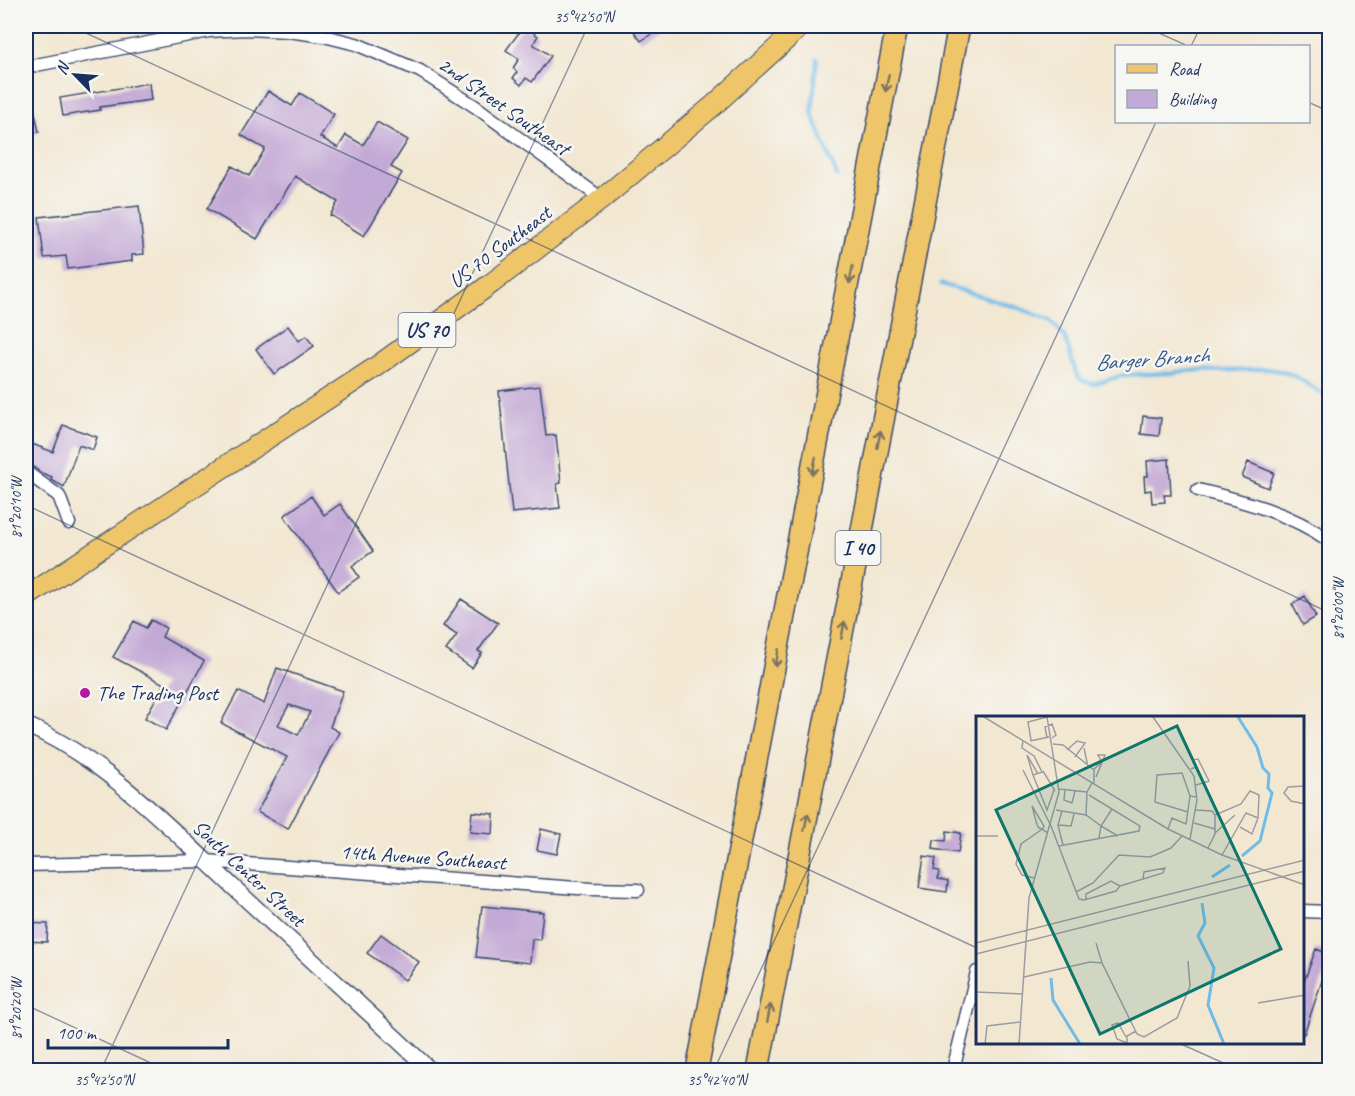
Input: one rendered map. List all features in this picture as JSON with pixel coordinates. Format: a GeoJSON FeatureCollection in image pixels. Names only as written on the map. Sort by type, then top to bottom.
{"type":"FeatureCollection","features":[{"type":"Feature","properties":{"kind":"highway"},"geometry":{"type":"LineString","coordinates":[[697,1071],[897,26]]}},
{"type":"Feature","properties":{"kind":"highway","name":"I 40"},"geometry":{"type":"LineString","coordinates":[[758,1071],[959,26]]}},
{"type":"Feature","properties":{"kind":"main road","name":"US 70 Southeast"},"geometry":{"type":"LineString","coordinates":[[26,597],[376,367],[492,283],[602,199],[714,105],[801,26]]}},
{"type":"Feature","properties":{"kind":"street","name":"2nd Street Southeast"},"geometry":{"type":"LineString","coordinates":[[26,67],[208,32],[245,29],[288,30],[324,36],[356,44],[420,71],[477,107],[602,199]]}},
{"type":"Feature","properties":{"kind":"street"},"geometry":{"type":"LineString","coordinates":[[26,472],[59,496],[69,524]]}},
{"type":"Feature","properties":{"kind":"street"},"geometry":{"type":"LineString","coordinates":[[1198,490],[1246,502],[1274,512],[1301,524],[1329,541]]}},
{"type":"Feature","properties":{"kind":"street","name":"South Center Street"},"geometry":{"type":"LineString","coordinates":[[26,725],[57,741],[105,774],[152,811],[430,1071]]}},
{"type":"Feature","properties":{"kind":"street","name":"14th Avenue Southeast"},"geometry":{"type":"LineString","coordinates":[[26,865],[206,861],[591,889],[638,890]]}},
{"type":"Feature","properties":{"kind":"street"},"geometry":{"type":"LineString","coordinates":[[1304,911],[1329,912]]}},
{"type":"Feature","properties":{"kind":"street"},"geometry":{"type":"LineString","coordinates":[[953,1071],[976,976]]}},
{"type":"Feature","properties":{"kind":"building"},"geometry":{"type":"Polygon","coordinates":[[[524,26],[538,36],[533,44],[551,56],[532,82],[526,78],[521,85],[513,78],[517,72],[513,68],[519,59],[506,50],[524,26]]]}},
{"type":"Feature","properties":{"kind":"building"},"geometry":{"type":"Polygon","coordinates":[[[630,26],[663,26],[641,41],[630,26]]]}},
{"type":"Feature","properties":{"kind":"building"},"geometry":{"type":"Polygon","coordinates":[[[149,83],[151,100],[100,107],[100,110],[63,116],[60,98],[149,83]]]}},
{"type":"Feature","properties":{"kind":"building"},"geometry":{"type":"Polygon","coordinates":[[[30,89],[39,132],[26,135],[26,90],[30,89]]]}},
{"type":"Feature","properties":{"kind":"building"},"geometry":{"type":"Polygon","coordinates":[[[268,91],[292,106],[300,93],[334,114],[320,137],[338,148],[346,135],[363,145],[377,122],[408,140],[391,167],[402,173],[364,236],[330,215],[338,202],[295,176],[257,239],[207,209],[232,166],[249,176],[265,149],[241,135],[268,91]]]}},
{"type":"Feature","properties":{"kind":"building"},"geometry":{"type":"Polygon","coordinates":[[[139,206],[144,254],[132,255],[132,261],[68,269],[66,256],[44,258],[39,217],[139,206]]]}},
{"type":"Feature","properties":{"kind":"building"},"geometry":{"type":"Polygon","coordinates":[[[288,326],[299,341],[306,336],[314,346],[274,374],[256,349],[288,326]]]}},
{"type":"Feature","properties":{"kind":"building"},"geometry":{"type":"Polygon","coordinates":[[[540,386],[546,436],[556,435],[561,483],[557,484],[560,508],[512,513],[499,391],[540,386]]]}},
{"type":"Feature","properties":{"kind":"building"},"geometry":{"type":"Polygon","coordinates":[[[1143,416],[1161,418],[1159,436],[1141,434],[1143,416]]]}},
{"type":"Feature","properties":{"kind":"building"},"geometry":{"type":"Polygon","coordinates":[[[63,425],[97,437],[93,450],[79,445],[64,487],[29,464],[31,459],[28,457],[32,444],[53,452],[63,425]]]}},
{"type":"Feature","properties":{"kind":"building"},"geometry":{"type":"Polygon","coordinates":[[[1169,459],[1171,495],[1164,495],[1165,502],[1152,503],[1151,490],[1145,491],[1144,476],[1148,476],[1147,461],[1169,459]]]}},
{"type":"Feature","properties":{"kind":"building"},"geometry":{"type":"Polygon","coordinates":[[[1248,462],[1274,473],[1268,488],[1242,477],[1248,462]]]}},
{"type":"Feature","properties":{"kind":"building"},"geometry":{"type":"Polygon","coordinates":[[[311,496],[324,515],[340,504],[373,551],[352,566],[359,577],[338,592],[284,516],[311,496]]]}},
{"type":"Feature","properties":{"kind":"building"},"geometry":{"type":"Polygon","coordinates":[[[1305,596],[1316,617],[1303,625],[1292,604],[1305,596]]]}},
{"type":"Feature","properties":{"kind":"building"},"geometry":{"type":"Polygon","coordinates":[[[461,599],[498,623],[478,651],[482,653],[472,668],[446,650],[457,635],[443,626],[461,599]]]}},
{"type":"Feature","properties":{"kind":"building"},"geometry":{"type":"Polygon","coordinates":[[[151,620],[166,628],[162,637],[204,661],[166,730],[145,718],[164,684],[113,657],[134,621],[146,628],[151,620]]]}},
{"type":"Feature","properties":{"kind":"building"},"geometry":{"type":"Polygon","coordinates":[[[277,668],[343,691],[330,727],[339,732],[288,829],[257,812],[287,757],[221,723],[238,691],[264,704],[277,668]],[[289,705],[278,725],[298,735],[310,712],[289,705]]]}},
{"type":"Feature","properties":{"kind":"building"},"geometry":{"type":"Polygon","coordinates":[[[472,812],[494,814],[493,834],[470,832],[472,812]]]}},
{"type":"Feature","properties":{"kind":"building"},"geometry":{"type":"Polygon","coordinates":[[[541,829],[561,834],[557,854],[537,850],[541,829]]]}},
{"type":"Feature","properties":{"kind":"building"},"geometry":{"type":"Polygon","coordinates":[[[947,831],[961,833],[958,853],[933,849],[934,840],[946,841],[947,831]]]}},
{"type":"Feature","properties":{"kind":"building"},"geometry":{"type":"Polygon","coordinates":[[[924,856],[936,858],[934,870],[939,871],[938,879],[948,881],[947,892],[919,888],[924,856]]]}},
{"type":"Feature","properties":{"kind":"building"},"geometry":{"type":"Polygon","coordinates":[[[482,906],[543,912],[540,940],[532,939],[530,963],[476,957],[482,906]]]}},
{"type":"Feature","properties":{"kind":"building"},"geometry":{"type":"Polygon","coordinates":[[[26,923],[48,924],[47,942],[26,941],[26,923]]]}},
{"type":"Feature","properties":{"kind":"building"},"geometry":{"type":"Polygon","coordinates":[[[381,934],[419,962],[405,980],[367,953],[381,934]]]}},
{"type":"Feature","properties":{"kind":"building"},"geometry":{"type":"Polygon","coordinates":[[[1316,949],[1329,954],[1304,1034],[1304,982],[1316,949]]]}},
{"type":"Feature","properties":{"kind":"waterway","name":"Barger Branch"},"geometry":{"type":"LineString","coordinates":[[817,59],[812,113],[837,176]]}},
{"type":"Feature","properties":{"kind":"waterway","name":"Barger Branch"},"geometry":{"type":"LineString","coordinates":[[941,284],[1050,320],[1065,337],[1077,376],[1093,384],[1124,375],[1189,370],[1267,369],[1295,376],[1330,399]]}},
{"type":"Feature","properties":{"kind":"place","name":"The Trading Post"},"geometry":{"type":"Point","coordinates":[85,693]}}]}
